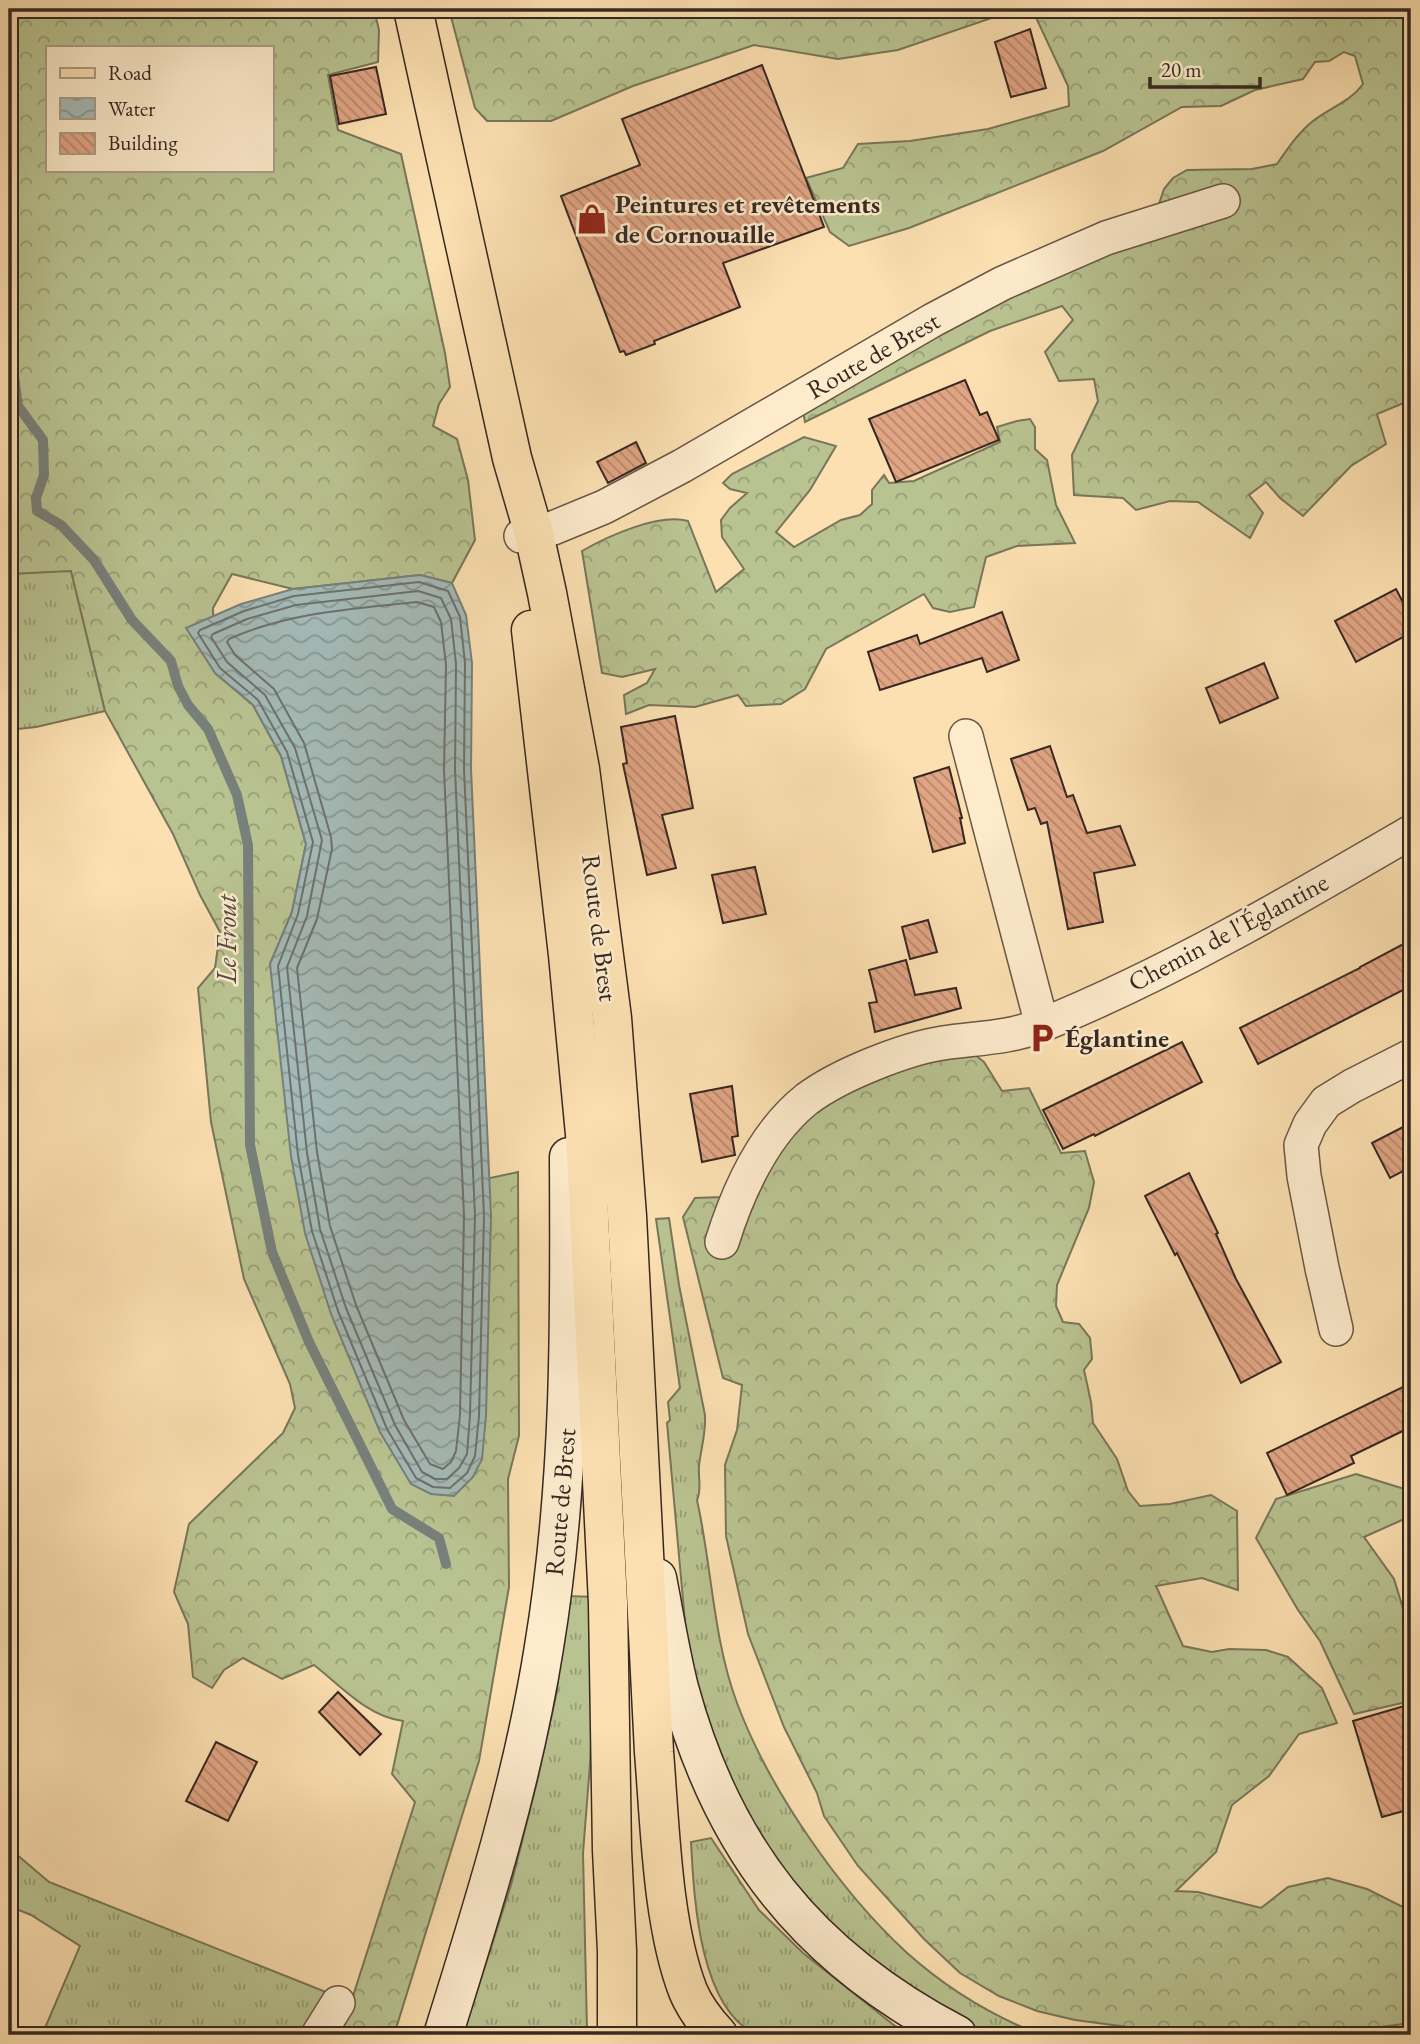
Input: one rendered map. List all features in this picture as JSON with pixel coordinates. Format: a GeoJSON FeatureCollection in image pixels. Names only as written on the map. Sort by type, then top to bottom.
{"type":"FeatureCollection","features":[{"type":"Feature","properties":{"kind":"main road","name":"Route de Brest"},"geometry":{"type":"LineString","coordinates":[[413,9],[527,535],[559,648],[580,769],[608,983],[627,1216],[654,1752],[668,1904],[677,1955],[689,1992],[702,2016],[718,2035]]}},
{"type":"Feature","properties":{"kind":"main road","name":"Route de Brest"},"geometry":{"type":"LineString","coordinates":[[527,535],[585,1134],[608,1603],[612,1850],[618,1951],[617,2035]]}},
{"type":"Feature","properties":{"kind":"main road","name":"Route de Brest"},"geometry":{"type":"LineString","coordinates":[[443,2035],[516,1791],[544,1647],[559,1540],[569,1406],[568,956]]}},
{"type":"Feature","properties":{"kind":"main road","name":"Route de Brest"},"geometry":{"type":"LineString","coordinates":[[642,1494],[679,1687],[708,1772],[724,1809],[744,1844],[758,1868],[782,1899],[831,1950],[911,2011],[957,2035]]}},
{"type":"Feature","properties":{"kind":"street","name":"Route de Brest"},"geometry":{"type":"LineString","coordinates":[[527,535],[604,507],[682,467],[933,320],[1003,283],[1106,238],[1223,201]]}},
{"type":"Feature","properties":{"kind":"street"},"geometry":{"type":"LineString","coordinates":[[966,736],[1042,1025]]}},
{"type":"Feature","properties":{"kind":"street","name":"Chemin de l'Églantine"},"geometry":{"type":"LineString","coordinates":[[722,1242],[731,1212],[782,1123],[810,1097],[838,1080],[874,1064],[939,1044],[1009,1035],[1042,1025],[1177,964],[1411,832]]}},
{"type":"Feature","properties":{"kind":"street"},"geometry":{"type":"LineString","coordinates":[[1336,1329],[1317,1242],[1301,1145],[1310,1124],[1326,1102],[1411,1056]]}},
{"type":"Feature","properties":{"kind":"street"},"geometry":{"type":"LineString","coordinates":[[318,2035],[338,2003]]}},
{"type":"Feature","properties":{"kind":"green space"},"geometry":{"type":"Polygon","coordinates":[[[9,9],[374,9],[379,30],[378,62],[328,75],[338,130],[401,154],[445,353],[450,387],[439,404],[433,426],[457,439],[468,480],[475,540],[452,583],[420,575],[293,589],[232,574],[213,608],[215,673],[253,705],[281,756],[306,844],[292,912],[270,964],[481,1180],[518,1172],[519,1436],[508,1479],[509,1587],[479,1761],[394,2035],[336,2035],[346,2018],[415,1802],[392,1774],[403,1721],[378,1714],[314,1665],[282,1679],[243,1658],[224,1670],[212,1688],[193,1677],[188,1624],[174,1592],[189,1524],[283,1433],[295,1408],[290,1384],[244,1279],[211,1122],[198,988],[215,968],[220,932],[173,834],[105,711],[71,571],[9,574],[9,9]]]}},
{"type":"Feature","properties":{"kind":"green space"},"geometry":{"type":"Polygon","coordinates":[[[449,9],[1018,9],[898,50],[838,59],[754,45],[633,86],[551,121],[487,121],[475,108],[449,9]]]}},
{"type":"Feature","properties":{"kind":"green space"},"geometry":{"type":"Polygon","coordinates":[[[1032,9],[1411,9],[1411,297],[1406,312],[1411,317],[1411,400],[1377,414],[1386,444],[1351,466],[1303,516],[1280,498],[1266,482],[1249,495],[1263,513],[1250,538],[1198,502],[1170,501],[1136,510],[1123,498],[1074,495],[1072,455],[1098,401],[1094,379],[1059,381],[1045,352],[1073,320],[1062,306],[990,331],[805,422],[801,400],[1151,228],[1164,189],[1173,178],[1187,170],[1252,169],[1277,164],[1308,126],[1363,84],[1355,56],[1344,52],[1329,61],[1315,62],[1303,79],[1255,90],[1221,106],[1182,107],[1103,151],[909,228],[849,246],[830,232],[806,178],[843,168],[858,144],[910,141],[988,129],[1069,106],[1068,86],[1032,9]]]}},
{"type":"Feature","properties":{"kind":"green space"},"geometry":{"type":"Polygon","coordinates":[[[1030,419],[1035,427],[1035,449],[1047,460],[1056,505],[1075,543],[1017,546],[986,557],[974,607],[950,612],[933,608],[924,594],[826,649],[805,689],[781,704],[746,706],[738,695],[695,707],[649,705],[626,714],[624,695],[647,683],[655,669],[622,677],[602,673],[582,551],[634,527],[663,520],[688,521],[716,592],[744,569],[722,537],[721,520],[747,493],[730,489],[723,483],[732,474],[804,437],[836,446],[810,490],[776,532],[794,547],[841,520],[860,515],[872,504],[872,490],[884,475],[889,483],[914,481],[1000,442],[997,427],[1030,419]]]}},
{"type":"Feature","properties":{"kind":"green space"},"geometry":{"type":"Polygon","coordinates":[[[71,570],[105,711],[36,727],[9,730],[9,574],[71,570]]]}},
{"type":"Feature","properties":{"kind":"green space"},"geometry":{"type":"Polygon","coordinates":[[[966,1048],[984,1062],[1002,1091],[1029,1088],[1061,1153],[1085,1151],[1094,1182],[1089,1208],[1057,1285],[1056,1306],[1063,1322],[1079,1324],[1090,1338],[1092,1359],[1084,1370],[1093,1423],[1117,1459],[1128,1491],[1140,1506],[1170,1504],[1211,1495],[1237,1511],[1238,1590],[1202,1578],[1156,1586],[1183,1646],[1212,1652],[1229,1649],[1266,1650],[1288,1657],[1322,1688],[1337,1723],[1299,1734],[1269,1776],[1232,1805],[1216,1852],[1176,1891],[1198,1892],[1261,1908],[1288,1887],[1328,1878],[1367,1889],[1411,1911],[1411,2023],[1320,2035],[1188,2035],[1075,2020],[1037,2011],[999,1996],[960,1973],[924,1939],[858,1866],[824,1816],[817,1793],[784,1727],[748,1634],[726,1536],[725,1465],[737,1430],[742,1385],[723,1378],[683,1217],[695,1198],[722,1197],[815,1101],[966,1048]]]}},
{"type":"Feature","properties":{"kind":"green space"},"geometry":{"type":"Polygon","coordinates":[[[669,1218],[679,1285],[705,1415],[697,1500],[723,1654],[737,1703],[751,1736],[767,1769],[808,1836],[881,1927],[921,1965],[953,1989],[987,2010],[1041,2035],[981,2035],[946,2019],[806,1911],[715,1760],[687,1644],[667,1423],[670,1420],[668,1402],[680,1388],[656,1219],[669,1218]]]}},
{"type":"Feature","properties":{"kind":"green space"},"geometry":{"type":"Polygon","coordinates":[[[1356,1474],[1411,1491],[1411,1516],[1364,1537],[1394,1579],[1405,1615],[1411,1612],[1411,1701],[1354,1714],[1320,1641],[1298,1610],[1256,1538],[1276,1499],[1356,1474]]]}},
{"type":"Feature","properties":{"kind":"green space"},"geometry":{"type":"Polygon","coordinates":[[[566,1596],[597,1597],[590,1764],[583,1853],[587,2029],[585,2035],[463,2035],[511,1885],[537,1782],[557,1691],[566,1596]]]}},
{"type":"Feature","properties":{"kind":"green space"},"geometry":{"type":"Polygon","coordinates":[[[711,1838],[759,1910],[803,1953],[895,2026],[913,2035],[757,2035],[738,2022],[723,2002],[711,1977],[698,1921],[691,1842],[711,1838]]]}},
{"type":"Feature","properties":{"kind":"green space"},"geometry":{"type":"Polygon","coordinates":[[[9,1848],[49,1882],[331,1994],[309,2035],[42,2035],[80,1946],[31,1915],[9,1906],[9,1848]]]}},
{"type":"Feature","properties":{"kind":"water"},"geometry":{"type":"Polygon","coordinates":[[[420,575],[452,583],[466,615],[472,663],[471,769],[491,1216],[486,1416],[482,1459],[473,1477],[454,1496],[431,1494],[411,1484],[380,1432],[331,1314],[305,1233],[291,1156],[270,964],[292,912],[306,844],[281,756],[253,705],[215,673],[186,628],[241,604],[293,589],[420,575]]]}},
{"type":"Feature","properties":{"kind":"building"},"geometry":{"type":"Polygon","coordinates":[[[1030,29],[1046,88],[1011,97],[995,42],[1030,29]]]}},
{"type":"Feature","properties":{"kind":"building"},"geometry":{"type":"Polygon","coordinates":[[[762,65],[824,227],[723,263],[740,307],[626,355],[624,351],[620,352],[561,196],[640,165],[622,119],[762,65]]]}},
{"type":"Feature","properties":{"kind":"building"},"geometry":{"type":"Polygon","coordinates":[[[376,67],[386,114],[339,124],[330,76],[376,67]]]}},
{"type":"Feature","properties":{"kind":"building"},"geometry":{"type":"Polygon","coordinates":[[[965,380],[980,415],[987,412],[999,440],[896,482],[869,419],[965,380]]]}},
{"type":"Feature","properties":{"kind":"building"},"geometry":{"type":"Polygon","coordinates":[[[636,442],[646,463],[608,483],[597,462],[636,442]]]}},
{"type":"Feature","properties":{"kind":"building"},"geometry":{"type":"Polygon","coordinates":[[[1396,589],[1411,618],[1411,633],[1356,662],[1335,621],[1396,589]]]}},
{"type":"Feature","properties":{"kind":"building"},"geometry":{"type":"Polygon","coordinates":[[[1002,612],[1019,660],[987,672],[982,658],[880,690],[868,652],[917,635],[920,644],[1002,612]]]}},
{"type":"Feature","properties":{"kind":"building"},"geometry":{"type":"Polygon","coordinates":[[[1264,663],[1278,698],[1220,723],[1206,688],[1264,663]]]}},
{"type":"Feature","properties":{"kind":"building"},"geometry":{"type":"Polygon","coordinates":[[[675,716],[693,808],[662,815],[676,868],[647,875],[623,764],[627,763],[621,727],[675,716]]]}},
{"type":"Feature","properties":{"kind":"building"},"geometry":{"type":"Polygon","coordinates":[[[1050,746],[1067,797],[1073,795],[1087,833],[1120,826],[1135,865],[1094,873],[1103,922],[1068,929],[1047,822],[1041,824],[1035,808],[1028,810],[1011,759],[1050,746]]]}},
{"type":"Feature","properties":{"kind":"building"},"geometry":{"type":"Polygon","coordinates":[[[949,767],[962,818],[965,843],[933,852],[914,778],[949,767]]]}},
{"type":"Feature","properties":{"kind":"building"},"geometry":{"type":"Polygon","coordinates":[[[755,867],[766,914],[723,923],[712,875],[755,867]]]}},
{"type":"Feature","properties":{"kind":"building"},"geometry":{"type":"Polygon","coordinates":[[[928,920],[937,952],[910,959],[902,927],[928,920]]]}},
{"type":"Feature","properties":{"kind":"building"},"geometry":{"type":"Polygon","coordinates":[[[1411,940],[1411,986],[1258,1064],[1240,1028],[1411,940]]]}},
{"type":"Feature","properties":{"kind":"building"},"geometry":{"type":"Polygon","coordinates":[[[906,960],[915,995],[956,988],[961,1008],[875,1032],[869,1003],[877,1002],[869,970],[906,960]]]}},
{"type":"Feature","properties":{"kind":"building"},"geometry":{"type":"Polygon","coordinates":[[[1182,1042],[1202,1082],[1095,1136],[1094,1134],[1063,1149],[1043,1110],[1182,1042]]]}},
{"type":"Feature","properties":{"kind":"building"},"geometry":{"type":"Polygon","coordinates":[[[732,1086],[738,1136],[732,1137],[735,1155],[702,1162],[690,1094],[732,1086]]]}},
{"type":"Feature","properties":{"kind":"building"},"geometry":{"type":"Polygon","coordinates":[[[1411,1123],[1411,1167],[1390,1178],[1372,1143],[1411,1123]]]}},
{"type":"Feature","properties":{"kind":"building"},"geometry":{"type":"Polygon","coordinates":[[[1189,1173],[1218,1233],[1216,1234],[1236,1279],[1281,1362],[1241,1383],[1177,1253],[1175,1255],[1145,1196],[1189,1173]]]}},
{"type":"Feature","properties":{"kind":"building"},"geometry":{"type":"Polygon","coordinates":[[[1411,1383],[1411,1427],[1351,1456],[1354,1463],[1287,1495],[1267,1453],[1411,1383]]]}},
{"type":"Feature","properties":{"kind":"building"},"geometry":{"type":"Polygon","coordinates":[[[338,1692],[381,1734],[360,1755],[319,1712],[338,1692]]]}},
{"type":"Feature","properties":{"kind":"building"},"geometry":{"type":"Polygon","coordinates":[[[1411,1704],[1411,1809],[1382,1817],[1353,1721],[1411,1704]]]}},
{"type":"Feature","properties":{"kind":"building"},"geometry":{"type":"Polygon","coordinates":[[[216,1742],[257,1762],[228,1821],[186,1801],[216,1742]]]}},
{"type":"Feature","properties":{"kind":"waterway","name":"Le Frout"},"geometry":{"type":"LineString","coordinates":[[9,338],[18,406],[43,440],[44,475],[36,498],[37,511],[61,525],[94,560],[132,620],[171,661],[178,686],[188,705],[208,729],[237,795],[248,845],[250,1145],[272,1252],[309,1342],[392,1509],[439,1538],[446,1564]]}},
{"type":"Feature","properties":{"kind":"place","name":"Peintures et revêtements de Cornouaille"},"geometry":{"type":"Point","coordinates":[592,219]}},
{"type":"Feature","properties":{"kind":"place","name":"Églantine"},"geometry":{"type":"Point","coordinates":[1042,1038]}}]}
